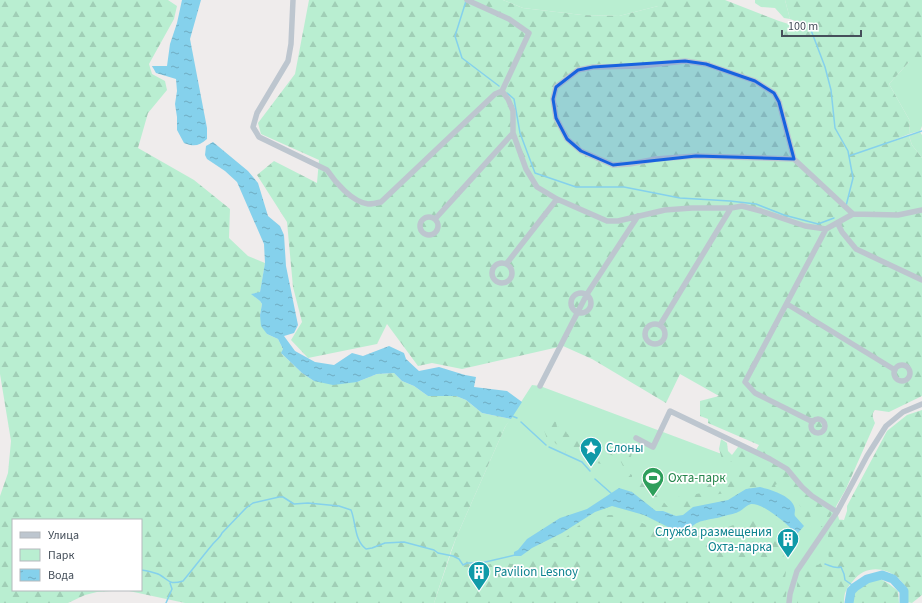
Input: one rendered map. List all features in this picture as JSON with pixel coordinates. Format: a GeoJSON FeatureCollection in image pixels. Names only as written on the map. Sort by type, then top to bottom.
{"type":"FeatureCollection","features":[{"type":"Feature","properties":{"kind":"street"},"geometry":{"type":"LineString","coordinates":[[293,0],[292,39],[288,61],[257,113],[253,127],[259,137],[327,170],[333,180],[355,199],[368,204],[381,202],[495,94],[503,89],[529,33],[509,18],[467,0]]}},
{"type":"Feature","properties":{"kind":"street"},"geometry":{"type":"LineString","coordinates":[[794,159],[696,156],[656,159],[630,164],[613,165],[581,151],[567,139],[556,118],[553,100],[556,87],[578,70],[641,66],[685,61],[706,64],[755,81],[774,93],[779,102],[794,159],[853,214]]}},
{"type":"Feature","properties":{"kind":"street"},"geometry":{"type":"LineString","coordinates":[[503,89],[513,111],[513,134],[526,169],[537,187],[557,199],[607,221],[618,221],[664,210],[730,208],[742,206],[805,226],[826,228],[853,214],[898,215],[922,210]]}},
{"type":"Feature","properties":{"kind":"street"},"geometry":{"type":"LineString","coordinates":[[436,218],[513,134]]}},
{"type":"Feature","properties":{"kind":"street"},"geometry":{"type":"LineString","coordinates":[[507,264],[557,199]]}},
{"type":"Feature","properties":{"kind":"street"},"geometry":{"type":"LineString","coordinates":[[660,325],[730,208]]}},
{"type":"Feature","properties":{"kind":"street"},"geometry":{"type":"LineString","coordinates":[[540,386],[587,294],[638,216]]}},
{"type":"Feature","properties":{"kind":"street"},"geometry":{"type":"LineString","coordinates":[[839,222],[842,232],[856,249],[922,280]]}},
{"type":"Feature","properties":{"kind":"street"},"geometry":{"type":"LineString","coordinates":[[812,422],[755,393],[745,382],[826,228]]}},
{"type":"Feature","properties":{"kind":"street"},"geometry":{"type":"LineString","coordinates":[[582,292],[587,294],[591,300],[591,306],[587,311],[581,313],[575,311],[572,306],[572,299],[575,294],[582,292]]}},
{"type":"Feature","properties":{"kind":"street"},"geometry":{"type":"LineString","coordinates":[[787,304],[895,370]]}},
{"type":"Feature","properties":{"kind":"street"},"geometry":{"type":"LineString","coordinates":[[789,603],[790,594],[797,571],[837,512],[867,456],[886,426],[903,412],[922,404]]}},
{"type":"Feature","properties":{"kind":"street"},"geometry":{"type":"LineString","coordinates":[[636,438],[652,447],[670,411],[770,458],[787,469],[802,487],[812,496],[837,512]]}},
{"type":"Feature","properties":{"kind":"highlighted area"},"geometry":{"type":"Polygon","coordinates":[[[685,61],[706,64],[755,81],[774,93],[779,102],[794,159],[696,156],[613,165],[581,151],[567,139],[556,118],[553,99],[556,87],[578,70],[593,67],[685,61]]]}},
{"type":"Feature","properties":{"kind":"green space"},"geometry":{"type":"Polygon","coordinates":[[[0,0],[168,0],[177,6],[174,19],[149,64],[152,74],[165,81],[167,90],[148,113],[138,148],[194,180],[230,209],[229,238],[248,256],[265,263],[260,293],[252,294],[262,304],[260,315],[267,334],[278,339],[283,349],[282,354],[302,373],[314,381],[357,382],[377,374],[394,373],[402,381],[414,386],[428,396],[456,396],[466,400],[482,413],[511,419],[505,427],[456,538],[434,603],[185,603],[129,591],[142,591],[142,519],[12,519],[12,591],[112,591],[97,592],[85,595],[68,603],[0,603],[0,496],[8,473],[11,441],[0,374],[0,0]]]}},
{"type":"Feature","properties":{"kind":"green space"},"geometry":{"type":"Polygon","coordinates":[[[309,0],[503,0],[523,8],[582,15],[619,16],[658,6],[658,0],[725,0],[795,26],[798,22],[790,19],[785,0],[922,0],[922,62],[909,62],[889,84],[910,121],[909,134],[889,142],[909,136],[912,145],[922,158],[922,396],[889,412],[875,410],[873,416],[875,423],[846,489],[819,536],[817,530],[823,525],[828,513],[807,507],[811,519],[809,522],[806,522],[798,501],[791,499],[787,488],[779,483],[775,485],[777,491],[751,488],[710,496],[706,504],[693,507],[687,510],[683,515],[672,506],[670,499],[702,493],[710,483],[718,490],[720,473],[731,471],[739,477],[735,463],[722,459],[719,449],[721,439],[727,443],[728,451],[732,455],[738,447],[756,450],[759,445],[708,423],[708,419],[700,416],[700,401],[719,396],[680,374],[666,403],[592,359],[563,346],[462,369],[432,363],[418,366],[387,324],[377,344],[308,358],[291,340],[302,322],[293,287],[287,222],[257,175],[274,161],[317,183],[319,160],[261,134],[258,123],[295,74],[309,0]]]}},
{"type":"Feature","properties":{"kind":"green space"},"geometry":{"type":"Polygon","coordinates":[[[503,0],[658,0],[658,6],[619,16],[582,15],[523,8],[503,0]]]}},
{"type":"Feature","properties":{"kind":"green space"},"geometry":{"type":"Polygon","coordinates":[[[755,0],[785,0],[790,19],[784,18],[775,8],[761,7],[755,3],[755,0]]]}},
{"type":"Feature","properties":{"kind":"green space"},"geometry":{"type":"Polygon","coordinates":[[[909,62],[922,62],[922,126],[920,131],[909,134],[910,121],[889,84],[909,62]]]}},
{"type":"Feature","properties":{"kind":"green space"},"geometry":{"type":"Polygon","coordinates":[[[920,132],[922,135],[922,158],[912,145],[909,136],[920,132]]]}},
{"type":"Feature","properties":{"kind":"green space","name":"Охта-парк"},"geometry":{"type":"Polygon","coordinates":[[[532,385],[540,386],[719,453],[830,486],[853,571],[842,595],[843,603],[434,603],[456,538],[505,427],[532,385]]]}},
{"type":"Feature","properties":{"kind":"green space"},"geometry":{"type":"Polygon","coordinates":[[[922,410],[922,595],[912,603],[907,602],[907,589],[898,578],[892,573],[880,569],[874,569],[863,572],[857,576],[846,591],[844,603],[797,603],[797,585],[799,575],[810,563],[818,565],[822,562],[829,563],[828,535],[836,521],[844,520],[847,506],[887,431],[907,415],[922,410]]]}},
{"type":"Feature","properties":{"kind":"green space"},"geometry":{"type":"Polygon","coordinates":[[[550,420],[556,422],[557,427],[562,425],[565,427],[567,434],[571,431],[572,427],[583,435],[583,442],[587,449],[594,449],[591,443],[593,440],[597,442],[600,437],[618,442],[632,453],[630,460],[635,464],[635,467],[630,466],[625,459],[624,460],[627,463],[626,466],[623,466],[619,458],[609,454],[606,455],[606,460],[601,464],[597,463],[597,453],[593,451],[590,461],[588,461],[586,452],[582,452],[582,456],[579,450],[581,449],[578,447],[571,447],[568,451],[566,450],[565,453],[563,452],[564,447],[556,444],[553,440],[547,439],[541,421],[550,426],[550,420]]]}},
{"type":"Feature","properties":{"kind":"green space"},"geometry":{"type":"Polygon","coordinates":[[[626,473],[630,476],[630,474],[632,475],[632,477],[637,480],[638,478],[642,480],[642,483],[647,487],[645,490],[651,500],[653,512],[638,506],[637,494],[641,494],[640,490],[637,490],[636,487],[632,486],[632,492],[629,490],[629,484],[626,483],[624,474],[626,473]]]}},
{"type":"Feature","properties":{"kind":"green space"},"geometry":{"type":"Polygon","coordinates":[[[658,488],[668,495],[665,496],[665,499],[661,499],[668,507],[668,511],[658,513],[654,506],[655,502],[657,501],[652,500],[652,496],[650,495],[651,491],[655,494],[654,490],[658,488]]]}},
{"type":"Feature","properties":{"kind":"green space"},"geometry":{"type":"Polygon","coordinates":[[[608,515],[615,515],[636,520],[671,537],[678,538],[707,535],[744,521],[758,519],[777,530],[791,544],[784,553],[782,564],[787,564],[784,586],[787,587],[785,603],[436,603],[453,555],[451,551],[475,559],[479,567],[505,561],[511,564],[518,563],[551,543],[558,543],[562,541],[578,526],[590,519],[598,520],[608,515]]]}},
{"type":"Feature","properties":{"kind":"green space"},"geometry":{"type":"Polygon","coordinates":[[[877,577],[898,591],[899,603],[852,603],[854,593],[860,586],[877,577]]]}},
{"type":"Feature","properties":{"kind":"water"},"geometry":{"type":"Polygon","coordinates":[[[182,0],[201,0],[190,39],[207,128],[207,139],[196,145],[184,143],[177,130],[175,104],[177,91],[176,79],[156,73],[152,66],[167,66],[170,44],[177,23],[182,0]]]}},
{"type":"Feature","properties":{"kind":"water"},"geometry":{"type":"Polygon","coordinates":[[[213,142],[248,171],[258,183],[268,216],[280,226],[284,235],[286,266],[298,325],[294,333],[284,336],[295,351],[315,362],[334,365],[352,353],[363,356],[389,346],[404,353],[406,359],[419,371],[439,367],[476,377],[474,387],[507,391],[522,402],[511,419],[482,413],[466,400],[456,396],[428,396],[414,386],[402,381],[394,373],[377,374],[357,382],[333,385],[314,381],[302,373],[281,353],[283,349],[278,339],[267,334],[261,326],[260,315],[262,304],[251,294],[260,292],[265,263],[264,244],[237,182],[225,171],[207,159],[205,155],[206,146],[213,142]]]}},
{"type":"Feature","properties":{"kind":"water"},"geometry":{"type":"Polygon","coordinates":[[[760,487],[781,494],[791,501],[794,505],[795,516],[804,526],[797,534],[776,515],[762,507],[751,504],[737,513],[704,520],[696,523],[690,529],[683,530],[668,527],[644,515],[612,506],[595,512],[562,533],[532,548],[521,556],[514,556],[514,552],[518,550],[527,539],[560,518],[587,509],[619,488],[632,492],[656,511],[663,511],[676,516],[683,515],[693,507],[728,500],[746,489],[760,487]]]}},
{"type":"Feature","properties":{"kind":"waterway"},"geometry":{"type":"LineString","coordinates":[[466,1],[455,36],[462,58],[499,86]]}},
{"type":"Feature","properties":{"kind":"waterway"},"geometry":{"type":"LineString","coordinates":[[811,30],[825,67],[831,90],[835,128],[848,151],[853,178],[846,206]]}},
{"type":"Feature","properties":{"kind":"waterway"},"geometry":{"type":"LineString","coordinates":[[507,93],[514,99],[520,133],[535,173],[576,187],[624,187],[680,198],[756,204],[784,215],[818,224],[834,218]]}},
{"type":"Feature","properties":{"kind":"waterway"},"geometry":{"type":"LineString","coordinates":[[849,156],[922,131]]}},
{"type":"Feature","properties":{"kind":"waterway"},"geometry":{"type":"LineString","coordinates":[[512,416],[517,418]]}},
{"type":"Feature","properties":{"kind":"waterway"},"geometry":{"type":"LineString","coordinates":[[521,422],[546,445]]}},
{"type":"Feature","properties":{"kind":"waterway"},"geometry":{"type":"LineString","coordinates":[[549,447],[582,462],[590,471]]}},
{"type":"Feature","properties":{"kind":"waterway"},"geometry":{"type":"LineString","coordinates":[[595,479],[612,494]]}},
{"type":"Feature","properties":{"kind":"waterway"},"geometry":{"type":"LineString","coordinates":[[142,570],[158,574],[168,581],[183,581],[222,533],[246,508],[253,503],[279,497],[283,497],[294,504],[308,503],[339,506],[351,510],[357,536],[359,541],[366,549],[385,543],[404,542],[434,550],[438,553],[453,556],[459,559],[463,565],[467,563],[481,563],[515,555]]}},
{"type":"Feature","properties":{"kind":"waterway"},"geometry":{"type":"LineString","coordinates":[[825,564],[839,568],[841,567],[845,580],[855,587]]}},
{"type":"Feature","properties":{"kind":"waterway"},"geometry":{"type":"LineString","coordinates":[[849,603],[851,591],[855,587],[867,579],[882,575],[893,579],[904,591],[904,603]]}},
{"type":"Feature","properties":{"kind":"waterway"},"geometry":{"type":"LineString","coordinates":[[166,603],[172,589],[170,583]]}},
{"type":"Feature","properties":{"kind":"place","name":"Слоны"},"geometry":{"type":"Point","coordinates":[591,468]}},
{"type":"Feature","properties":{"kind":"place","name":"Охта-парк"},"geometry":{"type":"Point","coordinates":[653,498]}},
{"type":"Feature","properties":{"kind":"place","name":"Служба размещения Охта-парка"},"geometry":{"type":"Point","coordinates":[788,558]}},
{"type":"Feature","properties":{"kind":"place","name":"Pavilion Lesnoy"},"geometry":{"type":"Point","coordinates":[479,592]}}]}
